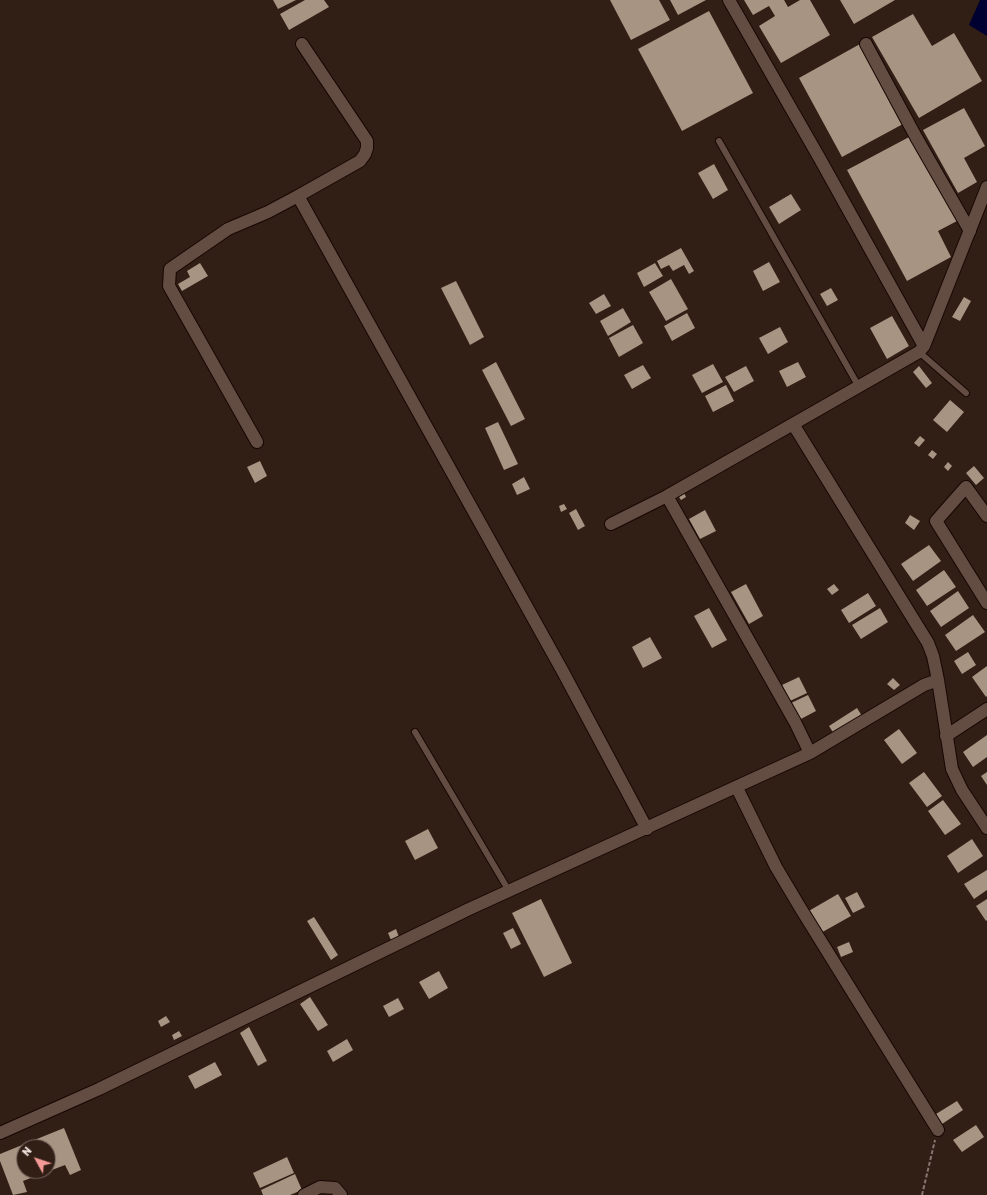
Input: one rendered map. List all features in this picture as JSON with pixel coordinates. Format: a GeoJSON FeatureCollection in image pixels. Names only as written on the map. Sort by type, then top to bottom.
{"type":"FeatureCollection","features":[{"type":"Feature","properties":{"kind":"street"},"geometry":{"type":"LineString","coordinates":[[729,0],[820,159],[921,349]]}},
{"type":"Feature","properties":{"kind":"street"},"geometry":{"type":"LineString","coordinates":[[257,442],[169,286],[170,269],[228,229],[268,212],[360,161],[367,148],[367,141],[302,44]]}},
{"type":"Feature","properties":{"kind":"street"},"geometry":{"type":"LineString","coordinates":[[866,44],[916,138],[970,231]]}},
{"type":"Feature","properties":{"kind":"street"},"geometry":{"type":"LineString","coordinates":[[611,524],[667,496],[859,387],[921,349],[987,187]]}},
{"type":"Feature","properties":{"kind":"street"},"geometry":{"type":"LineString","coordinates":[[298,196],[562,670],[647,829]]}},
{"type":"Feature","properties":{"kind":"street"},"geometry":{"type":"LineString","coordinates":[[793,424],[928,643],[933,656],[938,680],[952,768],[962,790],[984,815],[987,828]]}},
{"type":"Feature","properties":{"kind":"street"},"geometry":{"type":"LineString","coordinates":[[987,516],[966,487],[936,521],[982,584],[987,603]]}},
{"type":"Feature","properties":{"kind":"street"},"geometry":{"type":"LineString","coordinates":[[667,496],[795,722],[810,753]]}},
{"type":"Feature","properties":{"kind":"street"},"geometry":{"type":"LineString","coordinates":[[0,1133],[99,1089],[510,891],[737,788],[810,753],[924,685],[938,680]]}},
{"type":"Feature","properties":{"kind":"street"},"geometry":{"type":"LineString","coordinates":[[946,736],[987,709]]}},
{"type":"Feature","properties":{"kind":"street"},"geometry":{"type":"LineString","coordinates":[[737,788],[776,867],[800,909],[938,1130]]}},
{"type":"Feature","properties":{"kind":"street"},"geometry":{"type":"LineString","coordinates":[[304,1195],[320,1186],[335,1188],[341,1195]]}},
{"type":"Feature","properties":{"kind":"lane"},"geometry":{"type":"LineString","coordinates":[[718,141],[859,387]]}},
{"type":"Feature","properties":{"kind":"lane"},"geometry":{"type":"LineString","coordinates":[[921,349],[966,393]]}},
{"type":"Feature","properties":{"kind":"lane"},"geometry":{"type":"LineString","coordinates":[[415,732],[510,891]]}},
{"type":"Feature","properties":{"kind":"path"},"geometry":{"type":"LineString","coordinates":[[922,1195],[938,1130]]}},
{"type":"Feature","properties":{"kind":"shaded area"},"geometry":{"type":"Polygon","coordinates":[[[980,0],[987,0],[987,36],[969,25],[980,0]]]}},
{"type":"Feature","properties":{"kind":"building"},"geometry":{"type":"Polygon","coordinates":[[[273,0],[296,0],[278,9],[273,0]]]}},
{"type":"Feature","properties":{"kind":"building"},"geometry":{"type":"Polygon","coordinates":[[[305,0],[324,0],[329,7],[289,30],[280,14],[305,0]]]}},
{"type":"Feature","properties":{"kind":"building"},"geometry":{"type":"Polygon","coordinates":[[[610,0],[659,0],[670,20],[631,40],[610,0]]]}},
{"type":"Feature","properties":{"kind":"building"},"geometry":{"type":"Polygon","coordinates":[[[670,0],[706,0],[678,15],[670,0]]]}},
{"type":"Feature","properties":{"kind":"building"},"geometry":{"type":"Polygon","coordinates":[[[744,0],[784,0],[788,7],[800,0],[810,0],[830,35],[781,63],[759,26],[775,16],[769,6],[753,15],[744,0]]]}},
{"type":"Feature","properties":{"kind":"building"},"geometry":{"type":"Polygon","coordinates":[[[840,0],[895,0],[854,24],[840,0]]]}},
{"type":"Feature","properties":{"kind":"building"},"geometry":{"type":"Polygon","coordinates":[[[709,11],[753,93],[682,131],[638,49],[709,11]]]}},
{"type":"Feature","properties":{"kind":"building"},"geometry":{"type":"Polygon","coordinates":[[[913,14],[932,46],[954,33],[982,81],[919,118],[872,37],[913,14]]]}},
{"type":"Feature","properties":{"kind":"building"},"geometry":{"type":"Polygon","coordinates":[[[860,44],[903,124],[842,157],[799,78],[860,44]]]}},
{"type":"Feature","properties":{"kind":"building"},"geometry":{"type":"Polygon","coordinates":[[[964,108],[985,146],[964,158],[977,182],[958,193],[923,130],[964,108]]]}},
{"type":"Feature","properties":{"kind":"building"},"geometry":{"type":"Polygon","coordinates":[[[911,136],[957,221],[938,231],[951,257],[907,281],[847,170],[911,136]]]}},
{"type":"Feature","properties":{"kind":"building"},"geometry":{"type":"Polygon","coordinates":[[[714,164],[728,190],[713,199],[698,173],[714,164]]]}},
{"type":"Feature","properties":{"kind":"building"},"geometry":{"type":"Polygon","coordinates":[[[791,194],[801,210],[779,224],[769,207],[791,194]]]}},
{"type":"Feature","properties":{"kind":"building"},"geometry":{"type":"Polygon","coordinates":[[[681,248],[694,271],[689,274],[684,265],[673,271],[669,265],[661,269],[657,261],[681,248]]]}},
{"type":"Feature","properties":{"kind":"building"},"geometry":{"type":"Polygon","coordinates":[[[769,262],[780,282],[763,291],[753,271],[769,262]]]}},
{"type":"Feature","properties":{"kind":"building"},"geometry":{"type":"Polygon","coordinates":[[[200,263],[208,276],[182,291],[178,284],[190,277],[187,271],[200,263]]]}},
{"type":"Feature","properties":{"kind":"building"},"geometry":{"type":"Polygon","coordinates":[[[655,263],[663,276],[644,287],[637,273],[655,263]]]}},
{"type":"Feature","properties":{"kind":"building"},"geometry":{"type":"Polygon","coordinates":[[[671,279],[688,309],[666,321],[649,292],[671,279]]]}},
{"type":"Feature","properties":{"kind":"building"},"geometry":{"type":"Polygon","coordinates":[[[456,281],[484,337],[470,345],[441,288],[456,281]]]}},
{"type":"Feature","properties":{"kind":"building"},"geometry":{"type":"Polygon","coordinates":[[[831,288],[838,300],[827,306],[820,294],[831,288]]]}},
{"type":"Feature","properties":{"kind":"building"},"geometry":{"type":"Polygon","coordinates":[[[604,294],[611,306],[596,314],[589,303],[604,294]]]}},
{"type":"Feature","properties":{"kind":"building"},"geometry":{"type":"Polygon","coordinates":[[[964,297],[971,301],[960,321],[952,317],[964,297]]]}},
{"type":"Feature","properties":{"kind":"building"},"geometry":{"type":"Polygon","coordinates":[[[623,308],[631,322],[608,336],[600,321],[623,308]]]}},
{"type":"Feature","properties":{"kind":"building"},"geometry":{"type":"Polygon","coordinates":[[[687,313],[695,328],[672,341],[664,326],[687,313]]]}},
{"type":"Feature","properties":{"kind":"building"},"geometry":{"type":"Polygon","coordinates":[[[892,316],[909,346],[887,359],[870,328],[892,316]]]}},
{"type":"Feature","properties":{"kind":"building"},"geometry":{"type":"Polygon","coordinates":[[[633,325],[643,343],[619,357],[609,338],[633,325]]]}},
{"type":"Feature","properties":{"kind":"building"},"geometry":{"type":"Polygon","coordinates":[[[780,327],[788,342],[768,354],[759,338],[780,327]]]}},
{"type":"Feature","properties":{"kind":"building"},"geometry":{"type":"Polygon","coordinates":[[[496,362],[525,419],[511,426],[482,370],[496,362]]]}},
{"type":"Feature","properties":{"kind":"building"},"geometry":{"type":"Polygon","coordinates":[[[798,362],[806,377],[787,387],[779,371],[798,362]]]}},
{"type":"Feature","properties":{"kind":"building"},"geometry":{"type":"Polygon","coordinates":[[[713,364],[723,382],[702,393],[692,375],[713,364]]]}},
{"type":"Feature","properties":{"kind":"building"},"geometry":{"type":"Polygon","coordinates":[[[643,365],[651,378],[632,389],[624,375],[643,365]]]}},
{"type":"Feature","properties":{"kind":"building"},"geometry":{"type":"Polygon","coordinates":[[[746,366],[754,381],[734,392],[725,377],[746,366]]]}},
{"type":"Feature","properties":{"kind":"building"},"geometry":{"type":"Polygon","coordinates":[[[919,366],[932,383],[926,388],[913,372],[919,366]]]}},
{"type":"Feature","properties":{"kind":"building"},"geometry":{"type":"Polygon","coordinates":[[[726,385],[734,401],[713,412],[705,396],[726,385]]]}},
{"type":"Feature","properties":{"kind":"building"},"geometry":{"type":"Polygon","coordinates":[[[950,400],[964,412],[947,432],[933,420],[950,400]]]}},
{"type":"Feature","properties":{"kind":"building"},"geometry":{"type":"Polygon","coordinates":[[[498,422],[518,464],[504,470],[485,428],[498,422]]]}},
{"type":"Feature","properties":{"kind":"building"},"geometry":{"type":"Polygon","coordinates":[[[920,436],[925,440],[919,447],[914,443],[920,436]]]}},
{"type":"Feature","properties":{"kind":"building"},"geometry":{"type":"Polygon","coordinates":[[[932,450],[937,454],[933,459],[928,455],[932,450]]]}},
{"type":"Feature","properties":{"kind":"building"},"geometry":{"type":"Polygon","coordinates":[[[260,461],[267,476],[255,483],[247,467],[260,461]]]}},
{"type":"Feature","properties":{"kind":"building"},"geometry":{"type":"Polygon","coordinates":[[[948,462],[952,466],[948,471],[944,467],[948,462]]]}},
{"type":"Feature","properties":{"kind":"building"},"geometry":{"type":"Polygon","coordinates":[[[974,466],[984,478],[976,485],[966,473],[974,466]]]}},
{"type":"Feature","properties":{"kind":"building"},"geometry":{"type":"Polygon","coordinates":[[[524,477],[530,489],[517,495],[512,484],[524,477]]]}},
{"type":"Feature","properties":{"kind":"building"},"geometry":{"type":"Polygon","coordinates":[[[684,493],[686,497],[681,500],[679,497],[684,493]]]}},
{"type":"Feature","properties":{"kind":"building"},"geometry":{"type":"Polygon","coordinates":[[[564,504],[567,509],[561,512],[559,506],[564,504]]]}},
{"type":"Feature","properties":{"kind":"building"},"geometry":{"type":"Polygon","coordinates":[[[576,509],[585,526],[578,530],[569,513],[576,509]]]}},
{"type":"Feature","properties":{"kind":"building"},"geometry":{"type":"Polygon","coordinates":[[[705,510],[716,531],[700,539],[689,519],[705,510]]]}},
{"type":"Feature","properties":{"kind":"building"},"geometry":{"type":"Polygon","coordinates":[[[910,515],[920,521],[914,530],[905,523],[910,515]]]}},
{"type":"Feature","properties":{"kind":"building"},"geometry":{"type":"Polygon","coordinates":[[[929,545],[941,561],[913,581],[901,564],[929,545]]]}},
{"type":"Feature","properties":{"kind":"building"},"geometry":{"type":"Polygon","coordinates":[[[944,570],[956,587],[927,606],[916,590],[944,570]]]}},
{"type":"Feature","properties":{"kind":"building"},"geometry":{"type":"Polygon","coordinates":[[[746,584],[763,616],[749,624],[731,592],[746,584]]]}},
{"type":"Feature","properties":{"kind":"building"},"geometry":{"type":"Polygon","coordinates":[[[834,584],[839,590],[832,595],[827,589],[834,584]]]}},
{"type":"Feature","properties":{"kind":"building"},"geometry":{"type":"Polygon","coordinates":[[[958,591],[969,608],[941,627],[930,611],[958,591]]]}},
{"type":"Feature","properties":{"kind":"building"},"geometry":{"type":"Polygon","coordinates":[[[868,593],[876,606],[849,623],[841,610],[868,593]]]}},
{"type":"Feature","properties":{"kind":"building"},"geometry":{"type":"Polygon","coordinates":[[[709,608],[727,640],[712,648],[694,616],[709,608]]]}},
{"type":"Feature","properties":{"kind":"building"},"geometry":{"type":"Polygon","coordinates":[[[880,608],[888,622],[861,639],[852,625],[880,608]]]}},
{"type":"Feature","properties":{"kind":"building"},"geometry":{"type":"Polygon","coordinates":[[[973,615],[985,632],[956,651],[945,635],[973,615]]]}},
{"type":"Feature","properties":{"kind":"building"},"geometry":{"type":"Polygon","coordinates":[[[650,637],[662,658],[643,668],[632,647],[650,637]]]}},
{"type":"Feature","properties":{"kind":"building"},"geometry":{"type":"Polygon","coordinates":[[[968,652],[976,665],[962,674],[954,661],[968,652]]]}},
{"type":"Feature","properties":{"kind":"building"},"geometry":{"type":"Polygon","coordinates":[[[987,666],[987,696],[986,697],[972,677],[987,666]]]}},
{"type":"Feature","properties":{"kind":"building"},"geometry":{"type":"Polygon","coordinates":[[[799,677],[807,693],[790,701],[782,685],[799,677]]]}},
{"type":"Feature","properties":{"kind":"building"},"geometry":{"type":"Polygon","coordinates":[[[893,678],[900,685],[894,690],[887,684],[893,678]]]}},
{"type":"Feature","properties":{"kind":"building"},"geometry":{"type":"Polygon","coordinates":[[[808,695],[816,711],[799,720],[791,703],[808,695]]]}},
{"type":"Feature","properties":{"kind":"building"},"geometry":{"type":"Polygon","coordinates":[[[857,708],[862,716],[834,734],[829,726],[857,708]]]}},
{"type":"Feature","properties":{"kind":"building"},"geometry":{"type":"Polygon","coordinates":[[[899,729],[917,753],[902,764],[884,740],[899,729]]]}},
{"type":"Feature","properties":{"kind":"building"},"geometry":{"type":"Polygon","coordinates":[[[987,735],[987,757],[973,767],[963,752],[987,735]]]}},
{"type":"Feature","properties":{"kind":"building"},"geometry":{"type":"Polygon","coordinates":[[[924,772],[942,796],[927,807],[909,783],[924,772]]]}},
{"type":"Feature","properties":{"kind":"building"},"geometry":{"type":"Polygon","coordinates":[[[987,772],[987,785],[981,776],[987,772]]]}},
{"type":"Feature","properties":{"kind":"building"},"geometry":{"type":"Polygon","coordinates":[[[943,800],[961,824],[945,835],[928,811],[943,800]]]}},
{"type":"Feature","properties":{"kind":"building"},"geometry":{"type":"Polygon","coordinates":[[[428,829],[438,848],[415,860],[405,841],[428,829]]]}},
{"type":"Feature","properties":{"kind":"building"},"geometry":{"type":"Polygon","coordinates":[[[972,839],[983,856],[958,873],[947,856],[972,839]]]}},
{"type":"Feature","properties":{"kind":"building"},"geometry":{"type":"Polygon","coordinates":[[[987,870],[987,890],[974,899],[964,884],[987,870]]]}},
{"type":"Feature","properties":{"kind":"building"},"geometry":{"type":"Polygon","coordinates":[[[857,892],[865,907],[853,913],[845,898],[857,892]]]}},
{"type":"Feature","properties":{"kind":"building"},"geometry":{"type":"Polygon","coordinates":[[[838,894],[851,916],[819,934],[807,912],[838,894]]]}},
{"type":"Feature","properties":{"kind":"building"},"geometry":{"type":"Polygon","coordinates":[[[541,899],[572,963],[544,977],[512,913],[541,899]]]}},
{"type":"Feature","properties":{"kind":"building"},"geometry":{"type":"Polygon","coordinates":[[[987,899],[987,920],[986,921],[976,906],[987,899]]]}},
{"type":"Feature","properties":{"kind":"building"},"geometry":{"type":"Polygon","coordinates":[[[314,917],[338,955],[331,960],[307,921],[314,917]]]}},
{"type":"Feature","properties":{"kind":"building"},"geometry":{"type":"Polygon","coordinates":[[[513,928],[521,944],[511,949],[503,933],[513,928]]]}},
{"type":"Feature","properties":{"kind":"building"},"geometry":{"type":"Polygon","coordinates":[[[396,929],[399,937],[391,940],[388,933],[396,929]]]}},
{"type":"Feature","properties":{"kind":"building"},"geometry":{"type":"Polygon","coordinates":[[[849,942],[853,952],[841,957],[837,947],[849,942]]]}},
{"type":"Feature","properties":{"kind":"building"},"geometry":{"type":"Polygon","coordinates":[[[439,971],[448,988],[429,999],[419,982],[439,971]]]}},
{"type":"Feature","properties":{"kind":"building"},"geometry":{"type":"Polygon","coordinates":[[[310,997],[328,1025],[318,1031],[300,1004],[310,997]]]}},
{"type":"Feature","properties":{"kind":"building"},"geometry":{"type":"Polygon","coordinates":[[[398,998],[404,1009],[389,1017],[383,1006],[398,998]]]}},
{"type":"Feature","properties":{"kind":"building"},"geometry":{"type":"Polygon","coordinates":[[[166,1016],[170,1022],[161,1027],[158,1021],[166,1016]]]}},
{"type":"Feature","properties":{"kind":"building"},"geometry":{"type":"Polygon","coordinates":[[[249,1027],[267,1061],[258,1066],[240,1033],[249,1027]]]}},
{"type":"Feature","properties":{"kind":"building"},"geometry":{"type":"Polygon","coordinates":[[[179,1031],[182,1036],[174,1040],[172,1035],[179,1031]]]}},
{"type":"Feature","properties":{"kind":"building"},"geometry":{"type":"Polygon","coordinates":[[[347,1039],[353,1050],[333,1062],[327,1051],[347,1039]]]}},
{"type":"Feature","properties":{"kind":"building"},"geometry":{"type":"Polygon","coordinates":[[[215,1062],[222,1075],[195,1089],[188,1076],[215,1062]]]}},
{"type":"Feature","properties":{"kind":"building"},"geometry":{"type":"Polygon","coordinates":[[[957,1101],[963,1110],[942,1124],[936,1114],[957,1101]]]}},
{"type":"Feature","properties":{"kind":"building"},"geometry":{"type":"Polygon","coordinates":[[[976,1125],[984,1137],[962,1152],[953,1140],[976,1125]]]}},
{"type":"Feature","properties":{"kind":"building"},"geometry":{"type":"Polygon","coordinates":[[[64,1128],[81,1170],[70,1175],[65,1165],[56,1168],[56,1139],[37,1139],[64,1128]]]}},
{"type":"Feature","properties":{"kind":"building"},"geometry":{"type":"Polygon","coordinates":[[[16,1148],[16,1179],[28,1179],[23,1181],[27,1192],[13,1195],[0,1161],[0,1154],[16,1148]]]}},
{"type":"Feature","properties":{"kind":"building"},"geometry":{"type":"Polygon","coordinates":[[[287,1157],[294,1173],[260,1188],[253,1173],[287,1157]]]}},
{"type":"Feature","properties":{"kind":"building"},"geometry":{"type":"Polygon","coordinates":[[[295,1174],[302,1190],[290,1195],[263,1195],[261,1190],[295,1174]]]}}]}
